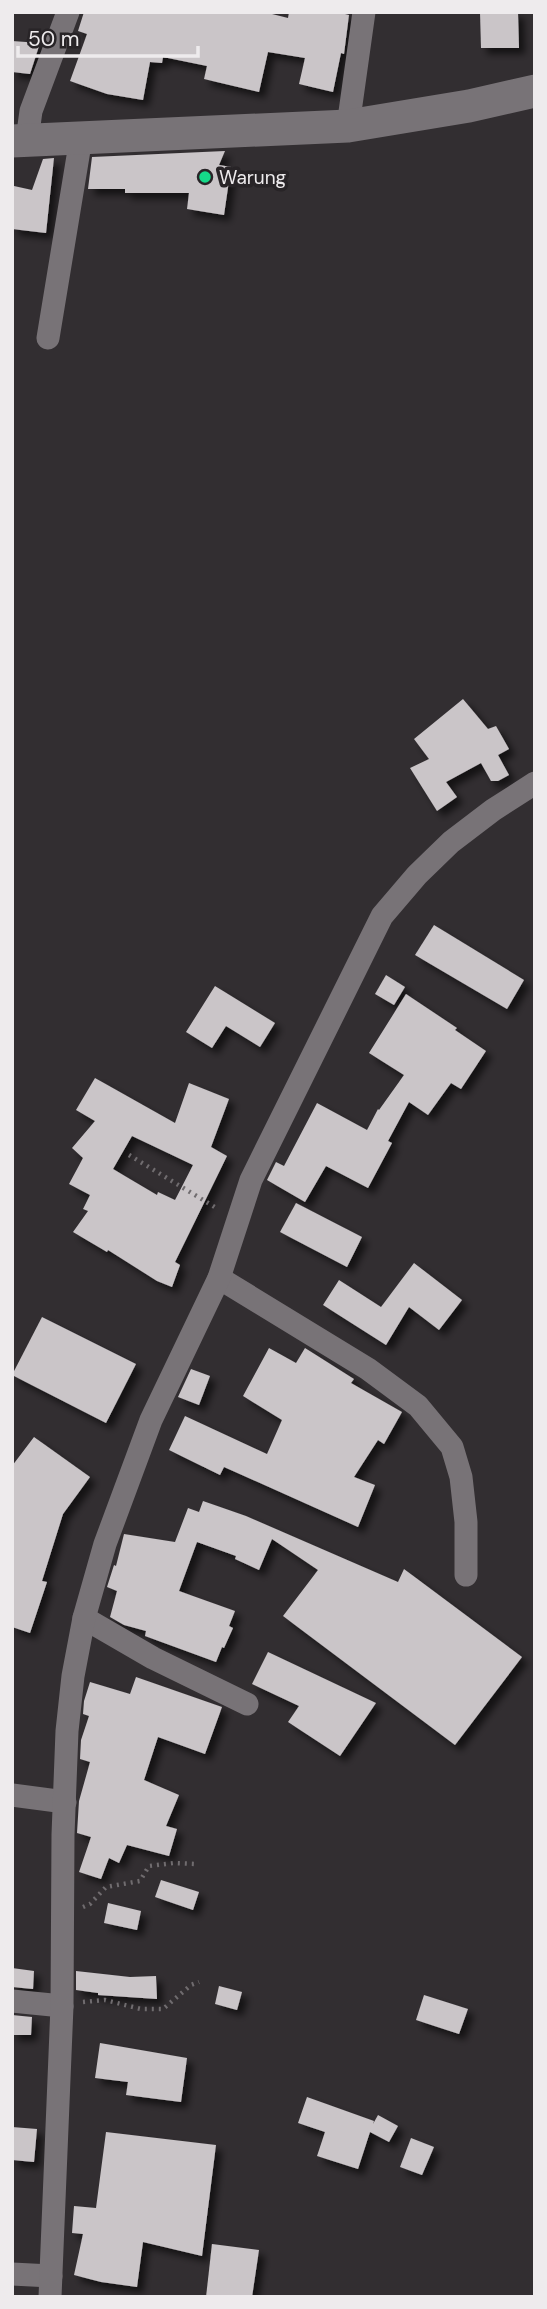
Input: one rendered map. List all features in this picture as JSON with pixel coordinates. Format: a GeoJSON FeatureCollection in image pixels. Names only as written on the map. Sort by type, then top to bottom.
{"type":"FeatureCollection","features":[{"type":"Feature","properties":{"kind":"street"},"geometry":{"type":"LineString","coordinates":[[68,12],[25,130],[81,138],[351,109],[469,106],[535,91]]}},
{"type":"Feature","properties":{"kind":"street"},"geometry":{"type":"LineString","coordinates":[[351,109],[363,12]]}},
{"type":"Feature","properties":{"kind":"street"},"geometry":{"type":"LineString","coordinates":[[48,338],[81,138]]}},
{"type":"Feature","properties":{"kind":"street"},"geometry":{"type":"LineString","coordinates":[[12,2274],[51,2286],[67,1731],[73,1676],[84,1618],[105,1544],[151,1420],[219,1279],[251,1180],[382,916],[417,875],[451,842],[535,783]]}},
{"type":"Feature","properties":{"kind":"street"},"geometry":{"type":"LineString","coordinates":[[219,1279],[368,1369],[418,1406],[452,1447],[461,1477],[466,1522],[466,1575]]}},
{"type":"Feature","properties":{"kind":"street"},"geometry":{"type":"LineString","coordinates":[[84,1618],[153,1658],[247,1704]]}},
{"type":"Feature","properties":{"kind":"street"},"geometry":{"type":"LineString","coordinates":[[12,1795],[65,1802]]}},
{"type":"Feature","properties":{"kind":"street"},"geometry":{"type":"LineString","coordinates":[[12,2001],[61,2005]]}},
{"type":"Feature","properties":{"kind":"path"},"geometry":{"type":"LineString","coordinates":[[129,1155],[237,1221]]}},
{"type":"Feature","properties":{"kind":"path"},"geometry":{"type":"LineString","coordinates":[[63,1914],[90,1905],[106,1887],[140,1881],[149,1866],[196,1864]]}},
{"type":"Feature","properties":{"kind":"path"},"geometry":{"type":"LineString","coordinates":[[61,2005],[105,2000],[141,2009],[163,2009],[191,1985],[200,1982]]}},
{"type":"Feature","properties":{"kind":"building"},"geometry":{"type":"Polygon","coordinates":[[[84,12],[264,12],[288,18],[289,12],[337,12],[349,15],[344,54],[341,53],[333,92],[299,84],[305,58],[268,52],[259,92],[204,79],[207,66],[163,57],[162,63],[150,62],[143,100],[107,94],[70,81],[87,34],[78,31],[84,12]]]}},
{"type":"Feature","properties":{"kind":"building"},"geometry":{"type":"Polygon","coordinates":[[[480,12],[518,12],[519,48],[481,48],[480,12]]]}},
{"type":"Feature","properties":{"kind":"building"},"geometry":{"type":"Polygon","coordinates":[[[12,41],[40,43],[30,74],[12,72],[12,41]]]}},
{"type":"Feature","properties":{"kind":"building"},"geometry":{"type":"Polygon","coordinates":[[[225,151],[219,165],[231,167],[224,215],[187,209],[189,193],[125,193],[125,189],[88,189],[92,157],[225,151]]]}},
{"type":"Feature","properties":{"kind":"building"},"geometry":{"type":"Polygon","coordinates":[[[54,158],[46,233],[12,229],[14,186],[32,190],[43,159],[54,158]]]}},
{"type":"Feature","properties":{"kind":"building"},"geometry":{"type":"Polygon","coordinates":[[[463,699],[488,729],[496,726],[509,749],[498,755],[509,775],[498,781],[491,781],[481,763],[446,782],[457,797],[437,811],[410,768],[429,759],[414,739],[463,699]]]}},
{"type":"Feature","properties":{"kind":"building"},"geometry":{"type":"Polygon","coordinates":[[[434,925],[524,980],[507,1009],[415,955],[434,925]]]}},
{"type":"Feature","properties":{"kind":"building"},"geometry":{"type":"Polygon","coordinates":[[[386,975],[405,987],[394,1005],[375,994],[386,975]]]}},
{"type":"Feature","properties":{"kind":"building"},"geometry":{"type":"Polygon","coordinates":[[[215,986],[275,1023],[260,1047],[226,1026],[212,1048],[186,1032],[215,986]]]}},
{"type":"Feature","properties":{"kind":"building"},"geometry":{"type":"Polygon","coordinates":[[[406,994],[486,1051],[461,1089],[451,1083],[428,1115],[409,1102],[388,1141],[392,1143],[368,1188],[326,1166],[305,1202],[267,1180],[276,1162],[284,1166],[317,1103],[367,1130],[378,1109],[404,1075],[369,1053],[406,994]]]}},
{"type":"Feature","properties":{"kind":"building"},"geometry":{"type":"Polygon","coordinates":[[[95,1078],[175,1123],[189,1083],[229,1099],[211,1147],[227,1156],[175,1262],[180,1265],[172,1287],[73,1232],[88,1211],[83,1209],[90,1195],[69,1184],[83,1158],[72,1148],[95,1121],[76,1110],[95,1078]],[[132,1136],[113,1169],[157,1195],[158,1192],[175,1200],[193,1165],[132,1136]]]}},
{"type":"Feature","properties":{"kind":"building"},"geometry":{"type":"Polygon","coordinates":[[[296,1203],[362,1237],[347,1267],[280,1232],[296,1203]]]}},
{"type":"Feature","properties":{"kind":"building"},"geometry":{"type":"Polygon","coordinates":[[[414,1263],[462,1300],[439,1330],[409,1307],[386,1345],[323,1305],[339,1280],[381,1307],[414,1263]]]}},
{"type":"Feature","properties":{"kind":"building"},"geometry":{"type":"Polygon","coordinates":[[[42,1317],[136,1364],[106,1423],[12,1375],[42,1317]]]}},
{"type":"Feature","properties":{"kind":"building"},"geometry":{"type":"Polygon","coordinates":[[[269,1348],[296,1363],[305,1348],[354,1379],[351,1383],[402,1412],[384,1444],[378,1440],[354,1477],[375,1485],[358,1527],[224,1467],[220,1475],[169,1450],[185,1416],[267,1454],[282,1420],[243,1396],[269,1348]]]}},
{"type":"Feature","properties":{"kind":"building"},"geometry":{"type":"Polygon","coordinates":[[[191,1369],[210,1376],[199,1405],[178,1397],[191,1369]]]}},
{"type":"Feature","properties":{"kind":"building"},"geometry":{"type":"Polygon","coordinates":[[[34,1437],[90,1477],[63,1514],[42,1581],[47,1582],[30,1633],[12,1627],[12,1466],[34,1437]]]}},
{"type":"Feature","properties":{"kind":"building"},"geometry":{"type":"Polygon","coordinates":[[[203,1501],[246,1516],[398,1582],[404,1569],[522,1657],[455,1745],[283,1616],[318,1570],[272,1539],[259,1570],[235,1559],[236,1556],[197,1542],[179,1591],[235,1611],[229,1626],[233,1628],[216,1662],[145,1636],[146,1631],[124,1625],[110,1617],[117,1591],[107,1587],[114,1565],[116,1566],[124,1534],[175,1542],[188,1508],[199,1512],[203,1501]]]}},
{"type":"Feature","properties":{"kind":"building"},"geometry":{"type":"Polygon","coordinates":[[[268,1652],[376,1703],[340,1756],[288,1722],[299,1706],[252,1684],[268,1652]]]}},
{"type":"Feature","properties":{"kind":"building"},"geometry":{"type":"Polygon","coordinates":[[[136,1677],[222,1707],[205,1754],[158,1737],[144,1780],[179,1795],[166,1826],[177,1829],[169,1856],[127,1845],[119,1863],[109,1858],[101,1879],[79,1872],[91,1837],[77,1833],[79,1801],[90,1762],[80,1759],[81,1740],[89,1716],[83,1714],[84,1701],[90,1682],[130,1694],[136,1677]]]}},
{"type":"Feature","properties":{"kind":"building"},"geometry":{"type":"Polygon","coordinates":[[[161,1880],[199,1892],[193,1910],[155,1897],[161,1880]]]}},
{"type":"Feature","properties":{"kind":"building"},"geometry":{"type":"Polygon","coordinates":[[[108,1903],[141,1911],[137,1930],[104,1923],[108,1903]]]}},
{"type":"Feature","properties":{"kind":"building"},"geometry":{"type":"Polygon","coordinates":[[[12,1968],[34,1971],[33,1989],[12,1987],[12,1968]]]}},
{"type":"Feature","properties":{"kind":"building"},"geometry":{"type":"Polygon","coordinates":[[[76,1971],[130,1977],[156,1976],[157,1999],[98,1995],[76,1990],[76,1971]]]}},
{"type":"Feature","properties":{"kind":"building"},"geometry":{"type":"Polygon","coordinates":[[[219,1986],[242,1992],[237,2010],[215,2004],[219,1986]]]}},
{"type":"Feature","properties":{"kind":"building"},"geometry":{"type":"Polygon","coordinates":[[[424,1995],[468,2009],[459,2034],[416,2020],[424,1995]]]}},
{"type":"Feature","properties":{"kind":"building"},"geometry":{"type":"Polygon","coordinates":[[[12,2015],[32,2017],[31,2035],[12,2035],[12,2015]]]}},
{"type":"Feature","properties":{"kind":"building"},"geometry":{"type":"Polygon","coordinates":[[[100,2043],[187,2058],[181,2102],[126,2095],[128,2082],[95,2078],[100,2043]]]}},
{"type":"Feature","properties":{"kind":"building"},"geometry":{"type":"Polygon","coordinates":[[[307,2097],[374,2121],[373,2124],[378,2115],[398,2126],[389,2142],[370,2132],[358,2169],[317,2156],[325,2132],[298,2123],[307,2097]]]}},
{"type":"Feature","properties":{"kind":"building"},"geometry":{"type":"Polygon","coordinates":[[[12,2127],[37,2129],[34,2162],[12,2160],[12,2127]]]}},
{"type":"Feature","properties":{"kind":"building"},"geometry":{"type":"Polygon","coordinates":[[[106,2132],[216,2145],[202,2256],[143,2242],[137,2287],[74,2275],[83,2234],[72,2233],[74,2206],[96,2208],[106,2132]]]}},
{"type":"Feature","properties":{"kind":"building"},"geometry":{"type":"Polygon","coordinates":[[[411,2138],[434,2147],[422,2175],[400,2167],[411,2138]]]}},
{"type":"Feature","properties":{"kind":"building"},"geometry":{"type":"Polygon","coordinates":[[[212,2244],[259,2250],[252,2297],[206,2297],[212,2244]]]}},
{"type":"Feature","properties":{"kind":"place","name":"Warung"},"geometry":{"type":"Point","coordinates":[205,177]}}]}
